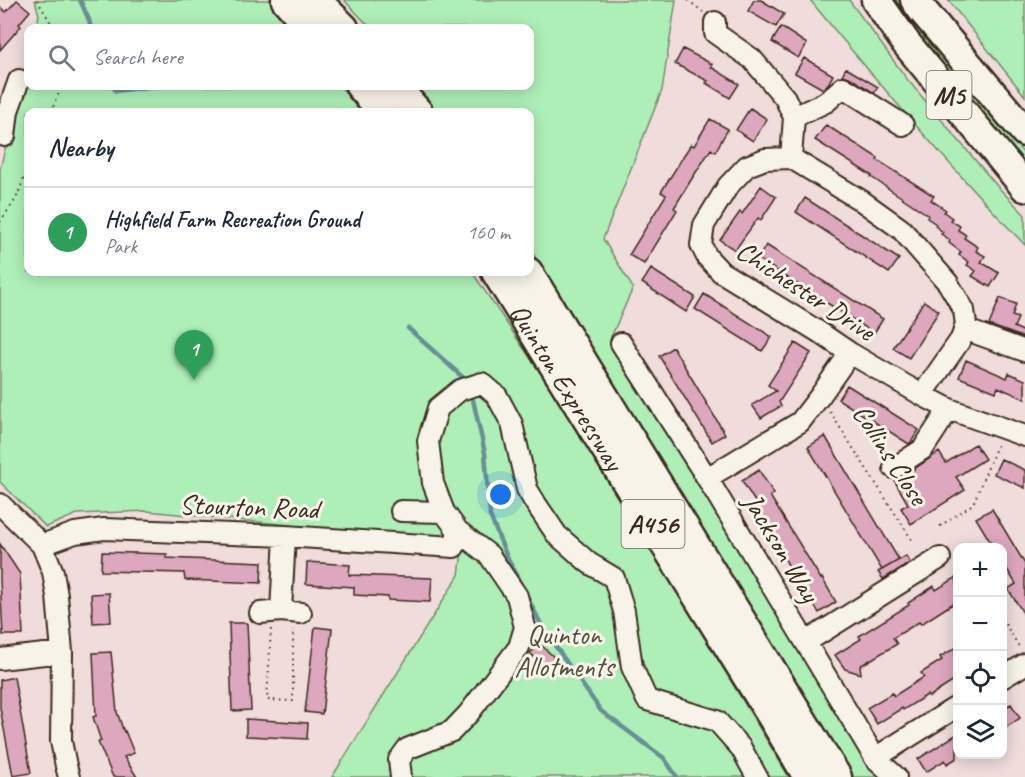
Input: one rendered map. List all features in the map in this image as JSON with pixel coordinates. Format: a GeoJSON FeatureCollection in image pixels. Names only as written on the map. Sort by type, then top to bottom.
{"type":"FeatureCollection","features":[{"type":"Feature","properties":{"kind":"highway"},"geometry":{"type":"LineString","coordinates":[[286,0],[307,24]]}},
{"type":"Feature","properties":{"kind":"highway"},"geometry":{"type":"LineString","coordinates":[[316,0],[340,24]]}},
{"type":"Feature","properties":{"kind":"highway","name":"M5"},"geometry":{"type":"LineString","coordinates":[[876,0],[906,43],[1025,187]]}},
{"type":"Feature","properties":{"kind":"highway","name":"M5"},"geometry":{"type":"LineString","coordinates":[[915,0],[1025,132]]}},
{"type":"Feature","properties":{"kind":"highway"},"geometry":{"type":"LineString","coordinates":[[364,90],[379,108]]}},
{"type":"Feature","properties":{"kind":"highway"},"geometry":{"type":"LineString","coordinates":[[399,90],[414,108]]}},
{"type":"Feature","properties":{"kind":"highway","name":"Quinton Expressway"},"geometry":{"type":"LineString","coordinates":[[498,276],[808,777]]}},
{"type":"Feature","properties":{"kind":"highway","name":"Quinton Expressway"},"geometry":{"type":"LineString","coordinates":[[530,276],[837,777]]}},
{"type":"Feature","properties":{"kind":"street"},"geometry":{"type":"LineString","coordinates":[[715,22],[715,33],[752,59],[785,98],[794,117],[791,158],[862,201],[901,229],[948,283],[964,310],[966,325],[961,339],[922,395]]}},
{"type":"Feature","properties":{"kind":"street"},"geometry":{"type":"LineString","coordinates":[[5,136],[4,110],[19,80]]}},
{"type":"Feature","properties":{"kind":"street"},"geometry":{"type":"LineString","coordinates":[[794,117],[826,102],[843,87],[903,125]]}},
{"type":"Feature","properties":{"kind":"street","name":"Chichester Drive"},"geometry":{"type":"LineString","coordinates":[[791,158],[765,159],[747,166],[728,186],[704,225],[701,244],[707,257],[721,272],[819,332],[850,354],[922,395],[950,409],[1025,436]]}},
{"type":"Feature","properties":{"kind":"street"},"geometry":{"type":"LineString","coordinates":[[964,329],[1025,351]]}},
{"type":"Feature","properties":{"kind":"street","name":"Jackson Way"},"geometry":{"type":"LineString","coordinates":[[621,343],[707,478],[875,758],[896,777]]}},
{"type":"Feature","properties":{"kind":"street"},"geometry":{"type":"LineString","coordinates":[[707,478],[800,422],[850,354]]}},
{"type":"Feature","properties":{"kind":"street"},"geometry":{"type":"LineString","coordinates":[[401,777],[399,760],[407,749],[452,731],[470,713],[519,647],[525,627],[516,596],[489,555],[456,539],[433,483],[428,441],[438,408],[460,390],[482,382],[497,396],[512,424],[527,489],[536,504],[557,535],[589,563],[614,578],[624,611],[632,667],[647,700],[717,721],[741,748],[757,777]]}},
{"type":"Feature","properties":{"kind":"street"},"geometry":{"type":"LineString","coordinates":[[894,468],[923,449],[950,409]]}},
{"type":"Feature","properties":{"kind":"street"},"geometry":{"type":"LineString","coordinates":[[0,504],[42,545],[53,572],[62,652],[61,741],[69,777]]}},
{"type":"Feature","properties":{"kind":"street"},"geometry":{"type":"LineString","coordinates":[[401,511],[444,512]]}},
{"type":"Feature","properties":{"kind":"street","name":"Stourton Road"},"geometry":{"type":"LineString","coordinates":[[42,545],[75,533],[104,529],[285,536],[456,539]]}},
{"type":"Feature","properties":{"kind":"street"},"geometry":{"type":"LineString","coordinates":[[281,612],[285,536]]}},
{"type":"Feature","properties":{"kind":"street"},"geometry":{"type":"LineString","coordinates":[[806,642],[940,558]]}},
{"type":"Feature","properties":{"kind":"street"},"geometry":{"type":"LineString","coordinates":[[0,659],[62,652]]}},
{"type":"Feature","properties":{"kind":"street"},"geometry":{"type":"LineString","coordinates":[[1007,675],[1025,664]]}},
{"type":"Feature","properties":{"kind":"street"},"geometry":{"type":"LineString","coordinates":[[875,758],[953,709]]}},
{"type":"Feature","properties":{"kind":"path"},"geometry":{"type":"LineString","coordinates":[[37,0],[52,24]]}},
{"type":"Feature","properties":{"kind":"path"},"geometry":{"type":"LineString","coordinates":[[53,108],[60,90]]}},
{"type":"Feature","properties":{"kind":"path"},"geometry":{"type":"LineString","coordinates":[[0,222],[16,199],[24,178]]}},
{"type":"Feature","properties":{"kind":"path","name":"Collins Close"},"geometry":{"type":"LineString","coordinates":[[820,396],[914,543]]}},
{"type":"Feature","properties":{"kind":"path"},"geometry":{"type":"LineString","coordinates":[[940,526],[973,504],[1004,429]]}},
{"type":"Feature","properties":{"kind":"path"},"geometry":{"type":"LineString","coordinates":[[281,612],[293,701],[267,700],[281,612]]}},
{"type":"Feature","properties":{"kind":"path"},"geometry":{"type":"LineString","coordinates":[[1007,627],[1025,656]]}},
{"type":"Feature","properties":{"kind":"green space"},"geometry":{"type":"Polygon","coordinates":[[[35,0],[275,0],[293,24],[37,24],[39,15],[35,0]]]}},
{"type":"Feature","properties":{"kind":"green space"},"geometry":{"type":"Polygon","coordinates":[[[344,0],[676,0],[662,90],[603,239],[633,288],[611,337],[819,682],[882,777],[844,777],[588,341],[534,255],[534,108],[433,108],[419,90],[534,90],[534,24],[367,24],[344,0]]]}},
{"type":"Feature","properties":{"kind":"green space"},"geometry":{"type":"Polygon","coordinates":[[[810,0],[849,0],[907,79],[997,186],[1025,215],[1025,245],[915,125],[810,0]]]}},
{"type":"Feature","properties":{"kind":"green space"},"geometry":{"type":"Polygon","coordinates":[[[890,0],[900,0],[959,77],[1025,155],[1025,168],[981,117],[890,0]]]}},
{"type":"Feature","properties":{"kind":"green space"},"geometry":{"type":"Polygon","coordinates":[[[948,0],[1025,0],[1025,96],[948,0]]]}},
{"type":"Feature","properties":{"kind":"green space","name":"Quinton Allotments"},"geometry":{"type":"Polygon","coordinates":[[[24,73],[24,90],[343,90],[357,108],[24,108],[24,276],[475,276],[577,427],[789,777],[332,777],[459,575],[462,551],[350,531],[147,511],[77,514],[46,527],[0,482],[0,169],[24,73]]]}},
{"type":"Feature","properties":{"kind":"building"},"geometry":{"type":"Polygon","coordinates":[[[17,0],[30,11],[19,24],[21,26],[0,50],[0,7],[6,12],[17,0]]]}},
{"type":"Feature","properties":{"kind":"building"},"geometry":{"type":"Polygon","coordinates":[[[754,0],[761,0],[784,14],[776,27],[748,11],[754,0]]]}},
{"type":"Feature","properties":{"kind":"building"},"geometry":{"type":"Polygon","coordinates":[[[781,27],[807,44],[798,58],[772,42],[781,27]]]}},
{"type":"Feature","properties":{"kind":"building"},"geometry":{"type":"Polygon","coordinates":[[[683,49],[712,64],[711,67],[739,84],[730,98],[706,83],[708,81],[675,64],[683,49]]]}},
{"type":"Feature","properties":{"kind":"building"},"geometry":{"type":"Polygon","coordinates":[[[804,58],[833,75],[823,89],[795,73],[804,58]]]}},
{"type":"Feature","properties":{"kind":"building"},"geometry":{"type":"Polygon","coordinates":[[[846,68],[878,87],[874,93],[842,75],[846,68]]]}},
{"type":"Feature","properties":{"kind":"building"},"geometry":{"type":"Polygon","coordinates":[[[750,108],[767,119],[753,141],[736,130],[750,108]]]}},
{"type":"Feature","properties":{"kind":"building"},"geometry":{"type":"Polygon","coordinates":[[[710,119],[728,129],[715,152],[711,149],[691,180],[674,208],[677,210],[644,264],[629,255],[666,195],[661,192],[691,144],[694,146],[710,119]]]}},
{"type":"Feature","properties":{"kind":"building"},"geometry":{"type":"Polygon","coordinates":[[[826,125],[934,196],[931,200],[946,210],[944,212],[952,218],[950,220],[960,226],[958,230],[966,235],[964,238],[978,247],[976,251],[985,256],[981,262],[999,273],[990,287],[972,276],[976,271],[967,265],[969,262],[959,255],[961,252],[949,243],[950,240],[941,234],[943,232],[935,226],[936,224],[927,218],[928,215],[815,140],[826,125]]]}},
{"type":"Feature","properties":{"kind":"building"},"geometry":{"type":"Polygon","coordinates":[[[761,186],[776,197],[761,220],[758,218],[735,250],[720,240],[761,186]]]}},
{"type":"Feature","properties":{"kind":"building"},"geometry":{"type":"Polygon","coordinates":[[[805,198],[899,259],[889,273],[796,212],[805,198]]]}},
{"type":"Feature","properties":{"kind":"building"},"geometry":{"type":"Polygon","coordinates":[[[766,245],[883,319],[874,333],[758,259],[766,245]]]}},
{"type":"Feature","properties":{"kind":"building"},"geometry":{"type":"Polygon","coordinates":[[[651,269],[695,297],[686,312],[642,283],[651,269]]]}},
{"type":"Feature","properties":{"kind":"building"},"geometry":{"type":"Polygon","coordinates":[[[704,294],[772,337],[762,351],[695,309],[704,294]]]}},
{"type":"Feature","properties":{"kind":"building"},"geometry":{"type":"Polygon","coordinates":[[[1000,298],[1016,304],[1012,316],[1018,318],[1014,327],[1025,332],[1025,338],[989,325],[1000,298]]]}},
{"type":"Feature","properties":{"kind":"building"},"geometry":{"type":"Polygon","coordinates":[[[924,301],[939,311],[909,358],[893,348],[924,301]]]}},
{"type":"Feature","properties":{"kind":"building"},"geometry":{"type":"Polygon","coordinates":[[[795,343],[811,353],[779,402],[781,406],[761,418],[752,405],[776,391],[768,385],[795,343]]]}},
{"type":"Feature","properties":{"kind":"building"},"geometry":{"type":"Polygon","coordinates":[[[673,347],[725,434],[712,442],[659,356],[673,347]]]}},
{"type":"Feature","properties":{"kind":"building"},"geometry":{"type":"Polygon","coordinates":[[[966,360],[1007,378],[1009,373],[1025,380],[1025,399],[998,387],[996,392],[959,377],[966,360]]]}},
{"type":"Feature","properties":{"kind":"building"},"geometry":{"type":"Polygon","coordinates":[[[847,385],[919,430],[911,442],[909,444],[838,399],[847,385]]]}},
{"type":"Feature","properties":{"kind":"building"},"geometry":{"type":"Polygon","coordinates":[[[825,436],[899,560],[882,570],[808,447],[825,436]]]}},
{"type":"Feature","properties":{"kind":"building"},"geometry":{"type":"Polygon","coordinates":[[[975,444],[985,459],[956,477],[965,490],[911,524],[901,508],[908,504],[894,480],[901,478],[939,452],[946,463],[975,444]]]}},
{"type":"Feature","properties":{"kind":"building"},"geometry":{"type":"Polygon","coordinates":[[[1001,459],[1025,470],[1025,488],[994,474],[1001,459]]]}},
{"type":"Feature","properties":{"kind":"building"},"geometry":{"type":"Polygon","coordinates":[[[759,470],[774,494],[770,496],[836,602],[819,613],[755,510],[759,508],[742,481],[759,470]]]}},
{"type":"Feature","properties":{"kind":"building"},"geometry":{"type":"Polygon","coordinates":[[[992,509],[1025,564],[1025,616],[1008,589],[1016,584],[1007,569],[1007,543],[991,543],[976,518],[992,509]]]}},
{"type":"Feature","properties":{"kind":"building"},"geometry":{"type":"Polygon","coordinates":[[[0,544],[20,574],[23,635],[3,635],[0,544]]]}},
{"type":"Feature","properties":{"kind":"building"},"geometry":{"type":"Polygon","coordinates":[[[102,552],[167,554],[166,558],[262,562],[261,583],[185,580],[184,573],[101,571],[102,552]]]}},
{"type":"Feature","properties":{"kind":"building"},"geometry":{"type":"Polygon","coordinates":[[[906,556],[910,563],[883,579],[878,572],[906,556]]]}},
{"type":"Feature","properties":{"kind":"building"},"geometry":{"type":"Polygon","coordinates":[[[307,562],[350,565],[349,575],[432,578],[430,602],[388,600],[388,597],[354,595],[354,587],[306,584],[307,562]]]}},
{"type":"Feature","properties":{"kind":"building"},"geometry":{"type":"Polygon","coordinates":[[[953,579],[953,604],[893,638],[897,644],[860,666],[861,674],[845,669],[835,655],[861,639],[859,636],[909,605],[908,603],[934,586],[936,590],[953,579]]]}},
{"type":"Feature","properties":{"kind":"building"},"geometry":{"type":"Polygon","coordinates":[[[109,593],[111,622],[93,623],[91,594],[109,593]]]}},
{"type":"Feature","properties":{"kind":"building"},"geometry":{"type":"Polygon","coordinates":[[[229,623],[247,623],[251,710],[232,711],[229,623]]]}},
{"type":"Feature","properties":{"kind":"building"},"geometry":{"type":"Polygon","coordinates":[[[315,627],[332,629],[322,714],[305,712],[315,627]]]}},
{"type":"Feature","properties":{"kind":"building"},"geometry":{"type":"Polygon","coordinates":[[[540,644],[555,658],[545,668],[530,653],[540,644]]]}},
{"type":"Feature","properties":{"kind":"building"},"geometry":{"type":"Polygon","coordinates":[[[953,649],[953,682],[877,724],[867,708],[892,693],[894,696],[924,677],[921,673],[942,660],[940,657],[953,649]]]}},
{"type":"Feature","properties":{"kind":"building"},"geometry":{"type":"Polygon","coordinates":[[[111,652],[117,712],[134,753],[124,757],[137,777],[113,777],[98,742],[101,741],[93,717],[96,716],[93,653],[111,652]]]}},
{"type":"Feature","properties":{"kind":"building"},"geometry":{"type":"Polygon","coordinates":[[[14,677],[31,773],[13,776],[0,708],[0,680],[14,677]]]}},
{"type":"Feature","properties":{"kind":"building"},"geometry":{"type":"Polygon","coordinates":[[[1011,704],[1020,718],[1007,727],[1007,706],[1011,704]]]}},
{"type":"Feature","properties":{"kind":"building"},"geometry":{"type":"Polygon","coordinates":[[[246,719],[308,723],[307,739],[246,736],[246,719]]]}},
{"type":"Feature","properties":{"kind":"building"},"geometry":{"type":"Polygon","coordinates":[[[953,737],[953,759],[955,759],[947,764],[945,760],[926,772],[918,759],[953,737]]]}},
{"type":"Feature","properties":{"kind":"waterway"},"geometry":{"type":"LineString","coordinates":[[80,0],[90,24]]}},
{"type":"Feature","properties":{"kind":"waterway"},"geometry":{"type":"LineString","coordinates":[[115,90],[124,90]]}},
{"type":"Feature","properties":{"kind":"waterway"},"geometry":{"type":"LineString","coordinates":[[408,328],[468,382]]}},
{"type":"Feature","properties":{"kind":"waterway"},"geometry":{"type":"LineString","coordinates":[[471,391],[485,453],[490,516],[507,557],[544,630],[601,711],[664,758],[677,777]]}},
{"type":"Feature","properties":{"kind":"place","name":"Highfield Farm Recreation Ground"},"geometry":{"type":"Point","coordinates":[194,380]}}]}
